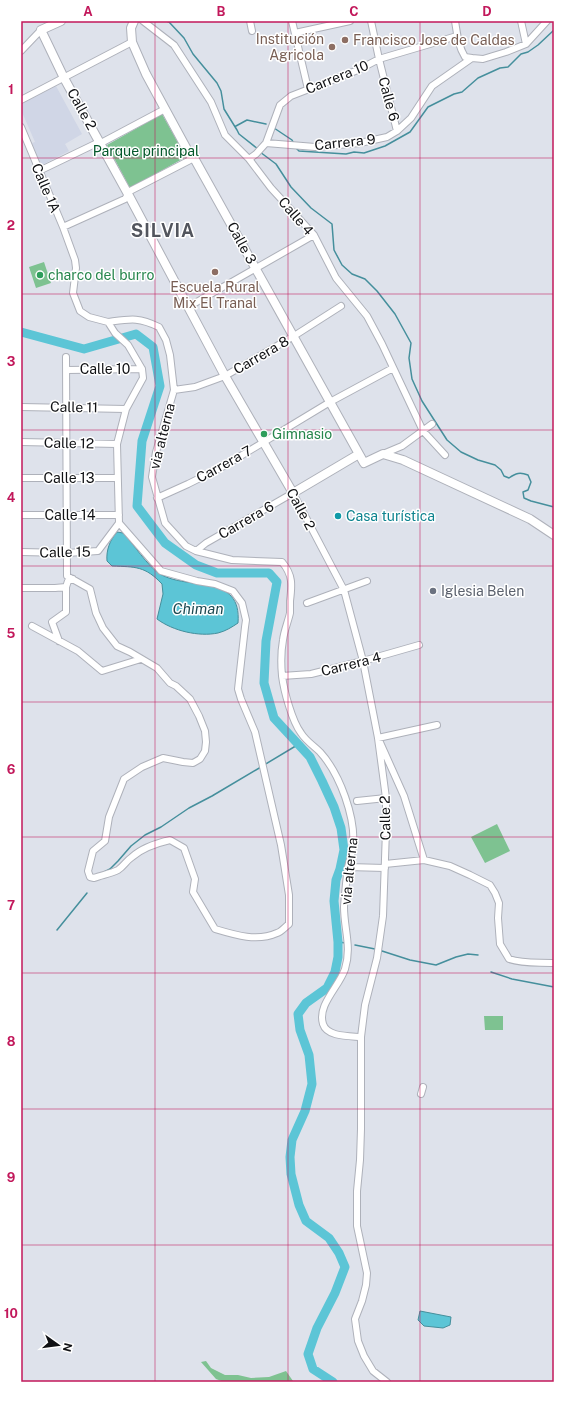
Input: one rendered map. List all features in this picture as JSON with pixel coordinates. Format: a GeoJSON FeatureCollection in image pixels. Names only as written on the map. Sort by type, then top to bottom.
{"type":"FeatureCollection","features":[{"type":"Feature","properties":{"kind":"main road"},"geometry":{"type":"LineString","coordinates":[[41,30],[61,21]]}},
{"type":"Feature","properties":{"kind":"main road","name":"Calle 3"},"geometry":{"type":"LineString","coordinates":[[134,21],[131,28],[132,42],[164,109],[190,155],[194,158],[256,267],[364,463],[382,454]]}},
{"type":"Feature","properties":{"kind":"main road","name":"Calle 2"},"geometry":{"type":"LineString","coordinates":[[41,30],[64,78],[225,376],[293,493]]}},
{"type":"Feature","properties":{"kind":"main road","name":"Carrera 6"},"geometry":{"type":"LineString","coordinates":[[293,493],[359,454]]}},
{"type":"Feature","properties":{"kind":"main road"},"geometry":{"type":"LineString","coordinates":[[382,454],[403,460],[530,519],[554,535]]}},
{"type":"Feature","properties":{"kind":"street","name":"Calle 4"},"geometry":{"type":"LineString","coordinates":[[143,21],[174,45],[212,102],[225,135],[249,159],[271,188],[314,235],[336,278],[367,316],[422,431],[444,454]]}},
{"type":"Feature","properties":{"kind":"street"},"geometry":{"type":"LineString","coordinates":[[250,21],[252,31]]}},
{"type":"Feature","properties":{"kind":"street"},"geometry":{"type":"LineString","coordinates":[[292,21],[308,89]]}},
{"type":"Feature","properties":{"kind":"street"},"geometry":{"type":"LineString","coordinates":[[295,33],[350,21]]}},
{"type":"Feature","properties":{"kind":"street","name":"Calle 6"},"geometry":{"type":"LineString","coordinates":[[371,21],[378,60],[397,131]]}},
{"type":"Feature","properties":{"kind":"street"},"geometry":{"type":"LineString","coordinates":[[455,21],[457,36],[462,52],[466,57],[483,59],[526,44],[547,21]]}},
{"type":"Feature","properties":{"kind":"street"},"geometry":{"type":"LineString","coordinates":[[521,21],[526,44]]}},
{"type":"Feature","properties":{"kind":"street"},"geometry":{"type":"LineString","coordinates":[[21,51],[41,30]]}},
{"type":"Feature","properties":{"kind":"street","name":"Carrera 10"},"geometry":{"type":"LineString","coordinates":[[249,159],[264,145],[280,105],[291,96],[358,70],[378,60],[457,36]]}},
{"type":"Feature","properties":{"kind":"street"},"geometry":{"type":"LineString","coordinates":[[21,100],[132,42]]}},
{"type":"Feature","properties":{"kind":"street","name":"Carrera 9"},"geometry":{"type":"LineString","coordinates":[[264,145],[315,147],[360,143],[387,137],[397,131],[411,118],[432,86],[472,58]]}},
{"type":"Feature","properties":{"kind":"street"},"geometry":{"type":"LineString","coordinates":[[39,171],[95,144],[101,144],[164,109]]}},
{"type":"Feature","properties":{"kind":"street","name":"Calle 1A"},"geometry":{"type":"LineString","coordinates":[[21,127],[63,227],[75,260],[76,268],[73,293],[80,311],[89,317],[108,322]]}},
{"type":"Feature","properties":{"kind":"street"},"geometry":{"type":"LineString","coordinates":[[63,227],[125,199],[130,191],[194,158]]}},
{"type":"Feature","properties":{"kind":"street"},"geometry":{"type":"LineString","coordinates":[[188,307],[314,235]]}},
{"type":"Feature","properties":{"kind":"street","name":"Carrera 8"},"geometry":{"type":"LineString","coordinates":[[174,390],[196,387],[225,376],[294,336],[341,306]]}},
{"type":"Feature","properties":{"kind":"street","name":"via alterna"},"geometry":{"type":"LineString","coordinates":[[108,322],[135,319],[142,320],[159,327],[166,340],[170,355],[174,390],[156,452],[152,477],[165,523],[186,546],[196,551],[232,560],[282,562],[289,570],[292,586],[290,613],[282,640],[282,676],[292,715],[301,734],[320,752],[333,769],[350,811],[353,825],[353,848],[348,867],[344,906],[345,924],[349,941],[349,953],[345,970],[324,1006],[322,1014],[323,1025],[328,1032],[361,1037]]}},
{"type":"Feature","properties":{"kind":"street"},"geometry":{"type":"LineString","coordinates":[[70,577],[90,589],[96,613],[103,628],[117,646],[157,668],[170,683],[176,686],[190,700],[205,731],[205,751],[200,759],[193,763],[163,758],[142,767],[124,779],[109,817],[105,840],[93,851],[88,871],[90,877],[94,878],[116,871],[124,866],[132,856],[144,849],[170,840],[184,848],[195,879],[193,892],[215,929],[234,935],[251,937],[262,937],[278,933],[289,924],[289,895],[281,845],[255,732],[238,688],[246,627],[242,603],[234,591],[215,584],[197,581],[161,571],[119,524],[117,444],[126,408],[142,378],[142,369],[128,345],[115,333],[108,322]]}},
{"type":"Feature","properties":{"kind":"street"},"geometry":{"type":"LineString","coordinates":[[59,641],[52,622],[66,612],[66,587],[70,577],[67,553],[68,443],[66,357]]}},
{"type":"Feature","properties":{"kind":"street","name":"Carrera 7"},"geometry":{"type":"LineString","coordinates":[[157,498],[224,466],[330,402],[393,368]]}},
{"type":"Feature","properties":{"kind":"street","name":"Calle 10"},"geometry":{"type":"LineString","coordinates":[[67,370],[142,369]]}},
{"type":"Feature","properties":{"kind":"street","name":"Calle 11"},"geometry":{"type":"LineString","coordinates":[[21,407],[126,408]]}},
{"type":"Feature","properties":{"kind":"street"},"geometry":{"type":"LineString","coordinates":[[382,454],[402,446],[432,424]]}},
{"type":"Feature","properties":{"kind":"street","name":"Calle 12"},"geometry":{"type":"LineString","coordinates":[[21,442],[117,444]]}},
{"type":"Feature","properties":{"kind":"street"},"geometry":{"type":"LineString","coordinates":[[402,446],[400,453],[403,460]]}},
{"type":"Feature","properties":{"kind":"street","name":"Calle 13"},"geometry":{"type":"LineString","coordinates":[[21,478],[117,478]]}},
{"type":"Feature","properties":{"kind":"street","name":"Carrera 6"},"geometry":{"type":"LineString","coordinates":[[196,551],[206,543],[293,493]]}},
{"type":"Feature","properties":{"kind":"street","name":"Calle 2"},"geometry":{"type":"LineString","coordinates":[[293,493],[344,590],[364,661],[378,738],[386,798],[383,916],[377,958],[365,1005],[361,1037],[361,1129],[357,1190],[357,1226],[367,1273],[366,1284],[356,1320],[358,1341],[364,1356],[373,1371],[387,1382]]}},
{"type":"Feature","properties":{"kind":"street","name":"Calle 14"},"geometry":{"type":"LineString","coordinates":[[21,515],[119,515]]}},
{"type":"Feature","properties":{"kind":"street","name":"Calle 15"},"geometry":{"type":"LineString","coordinates":[[21,552],[67,553],[98,551],[119,524]]}},
{"type":"Feature","properties":{"kind":"street"},"geometry":{"type":"LineString","coordinates":[[307,602],[367,581]]}},
{"type":"Feature","properties":{"kind":"street"},"geometry":{"type":"LineString","coordinates":[[21,588],[66,587]]}},
{"type":"Feature","properties":{"kind":"street"},"geometry":{"type":"LineString","coordinates":[[32,626],[78,650],[102,671],[141,659]]}},
{"type":"Feature","properties":{"kind":"street","name":"Carrera 4"},"geometry":{"type":"LineString","coordinates":[[282,676],[312,674],[419,645]]}},
{"type":"Feature","properties":{"kind":"street"},"geometry":{"type":"LineString","coordinates":[[424,860],[404,796],[378,738],[436,725]]}},
{"type":"Feature","properties":{"kind":"street"},"geometry":{"type":"LineString","coordinates":[[357,801],[386,798]]}},
{"type":"Feature","properties":{"kind":"street"},"geometry":{"type":"LineString","coordinates":[[348,867],[385,866],[424,860],[450,866],[470,875],[490,885],[495,893],[499,903],[498,918],[500,944],[509,959],[529,963],[554,963]]}},
{"type":"Feature","properties":{"kind":"street"},"geometry":{"type":"LineString","coordinates":[[422,1094],[424,1087]]}},
{"type":"Feature","properties":{"kind":"shaded area"},"geometry":{"type":"Polygon","coordinates":[[[56,86],[82,134],[65,144],[69,151],[40,166],[32,143],[35,142],[21,110],[21,104],[56,86]]]}},
{"type":"Feature","properties":{"kind":"green space","name":"Parque principal"},"geometry":{"type":"Polygon","coordinates":[[[162,114],[186,157],[130,188],[107,145],[162,114]]]}},
{"type":"Feature","properties":{"kind":"green space","name":"charco del burro"},"geometry":{"type":"Polygon","coordinates":[[[44,262],[51,283],[36,288],[29,267],[44,262]]]}},
{"type":"Feature","properties":{"kind":"green space"},"geometry":{"type":"Polygon","coordinates":[[[497,824],[510,851],[485,863],[471,837],[497,824]]]}},
{"type":"Feature","properties":{"kind":"green space"},"geometry":{"type":"Polygon","coordinates":[[[484,1016],[503,1016],[503,1030],[485,1030],[484,1016]]]}},
{"type":"Feature","properties":{"kind":"green space"},"geometry":{"type":"Polygon","coordinates":[[[206,1361],[211,1368],[225,1375],[238,1375],[251,1378],[269,1377],[286,1371],[293,1381],[224,1382],[216,1379],[201,1362],[206,1361]]]}},
{"type":"Feature","properties":{"kind":"water","name":"Chiman"},"geometry":{"type":"Polygon","coordinates":[[[117,532],[123,533],[155,571],[160,574],[172,579],[211,586],[223,590],[232,597],[237,607],[238,623],[229,629],[218,633],[203,634],[178,630],[157,619],[163,594],[162,584],[145,571],[134,567],[112,566],[107,561],[109,545],[117,532]]]}},
{"type":"Feature","properties":{"kind":"water"},"geometry":{"type":"Polygon","coordinates":[[[420,1311],[451,1317],[450,1325],[443,1328],[424,1326],[418,1320],[420,1311]]]}},
{"type":"Feature","properties":{"kind":"waterway"},"geometry":{"type":"LineString","coordinates":[[166,21],[169,22],[184,38],[193,54],[217,83],[221,91],[224,109],[239,134],[258,149]]}},
{"type":"Feature","properties":{"kind":"waterway"},"geometry":{"type":"LineString","coordinates":[[296,148],[299,151],[346,154],[354,152],[364,153],[385,146],[410,132],[428,107],[454,94],[462,92],[478,78],[500,68],[508,67],[521,54],[528,52],[538,45],[554,30]]}},
{"type":"Feature","properties":{"kind":"waterway"},"geometry":{"type":"LineString","coordinates":[[236,126],[247,120],[266,124]]}},
{"type":"Feature","properties":{"kind":"waterway"},"geometry":{"type":"LineString","coordinates":[[274,128],[293,142]]}},
{"type":"Feature","properties":{"kind":"waterway"},"geometry":{"type":"LineString","coordinates":[[260,152],[276,164],[291,187],[311,208],[332,224],[334,250],[342,265],[352,274],[365,279],[377,291],[395,314],[411,343],[409,358],[412,379],[422,401],[447,440],[461,452],[478,460],[495,465],[501,470],[504,476],[509,478],[518,474],[528,475],[531,482],[528,490],[523,492],[524,498],[554,507]]}},
{"type":"Feature","properties":{"kind":"waterway"},"geometry":{"type":"LineString","coordinates":[[21,332],[84,349],[136,334],[153,347],[160,386],[142,441],[137,506],[165,543],[196,565],[217,573],[269,573],[277,582],[266,641],[264,683],[274,718],[310,757],[322,781],[334,807],[341,828],[344,850],[336,880],[334,901],[338,942],[338,957],[335,972],[327,988],[306,1003],[298,1014],[300,1030],[309,1055],[312,1084],[305,1111],[292,1140],[290,1157],[291,1174],[299,1205],[306,1221],[329,1238],[339,1253],[345,1267],[335,1293],[317,1328],[308,1354],[313,1369],[333,1382]]}},
{"type":"Feature","properties":{"kind":"waterway"},"geometry":{"type":"LineString","coordinates":[[264,765],[299,744]]}},
{"type":"Feature","properties":{"kind":"waterway"},"geometry":{"type":"LineString","coordinates":[[104,872],[110,869],[131,846],[145,835],[261,767]]}},
{"type":"Feature","properties":{"kind":"waterway"},"geometry":{"type":"LineString","coordinates":[[57,930],[87,893]]}},
{"type":"Feature","properties":{"kind":"waterway"},"geometry":{"type":"LineString","coordinates":[[338,942],[346,943]]}},
{"type":"Feature","properties":{"kind":"waterway"},"geometry":{"type":"LineString","coordinates":[[355,945],[375,949]]}},
{"type":"Feature","properties":{"kind":"waterway"},"geometry":{"type":"LineString","coordinates":[[382,951],[410,960],[436,965],[468,954],[478,955]]}},
{"type":"Feature","properties":{"kind":"waterway"},"geometry":{"type":"LineString","coordinates":[[491,972],[512,979],[554,987]]}},
{"type":"Feature","properties":{"kind":"place","name":"Francisco Jose de Caldas"},"geometry":{"type":"Point","coordinates":[345,40]}},
{"type":"Feature","properties":{"kind":"place","name":"Institución Agricola"},"geometry":{"type":"Point","coordinates":[332,47]}},
{"type":"Feature","properties":{"kind":"place","name":"Escuela Rural Mix El Tranal"},"geometry":{"type":"Point","coordinates":[215,272]}},
{"type":"Feature","properties":{"kind":"place","name":"charco del burro"},"geometry":{"type":"Point","coordinates":[40,275]}},
{"type":"Feature","properties":{"kind":"place","name":"Gimnasio"},"geometry":{"type":"Point","coordinates":[264,434]}},
{"type":"Feature","properties":{"kind":"place","name":"Casa turística"},"geometry":{"type":"Point","coordinates":[338,516]}},
{"type":"Feature","properties":{"kind":"place","name":"Iglesia Belen"},"geometry":{"type":"Point","coordinates":[433,591]}},
{"type":"Feature","properties":{"kind":"district","name":"SILVIA"},"geometry":{"type":"Point","coordinates":[163,231]}}]}
